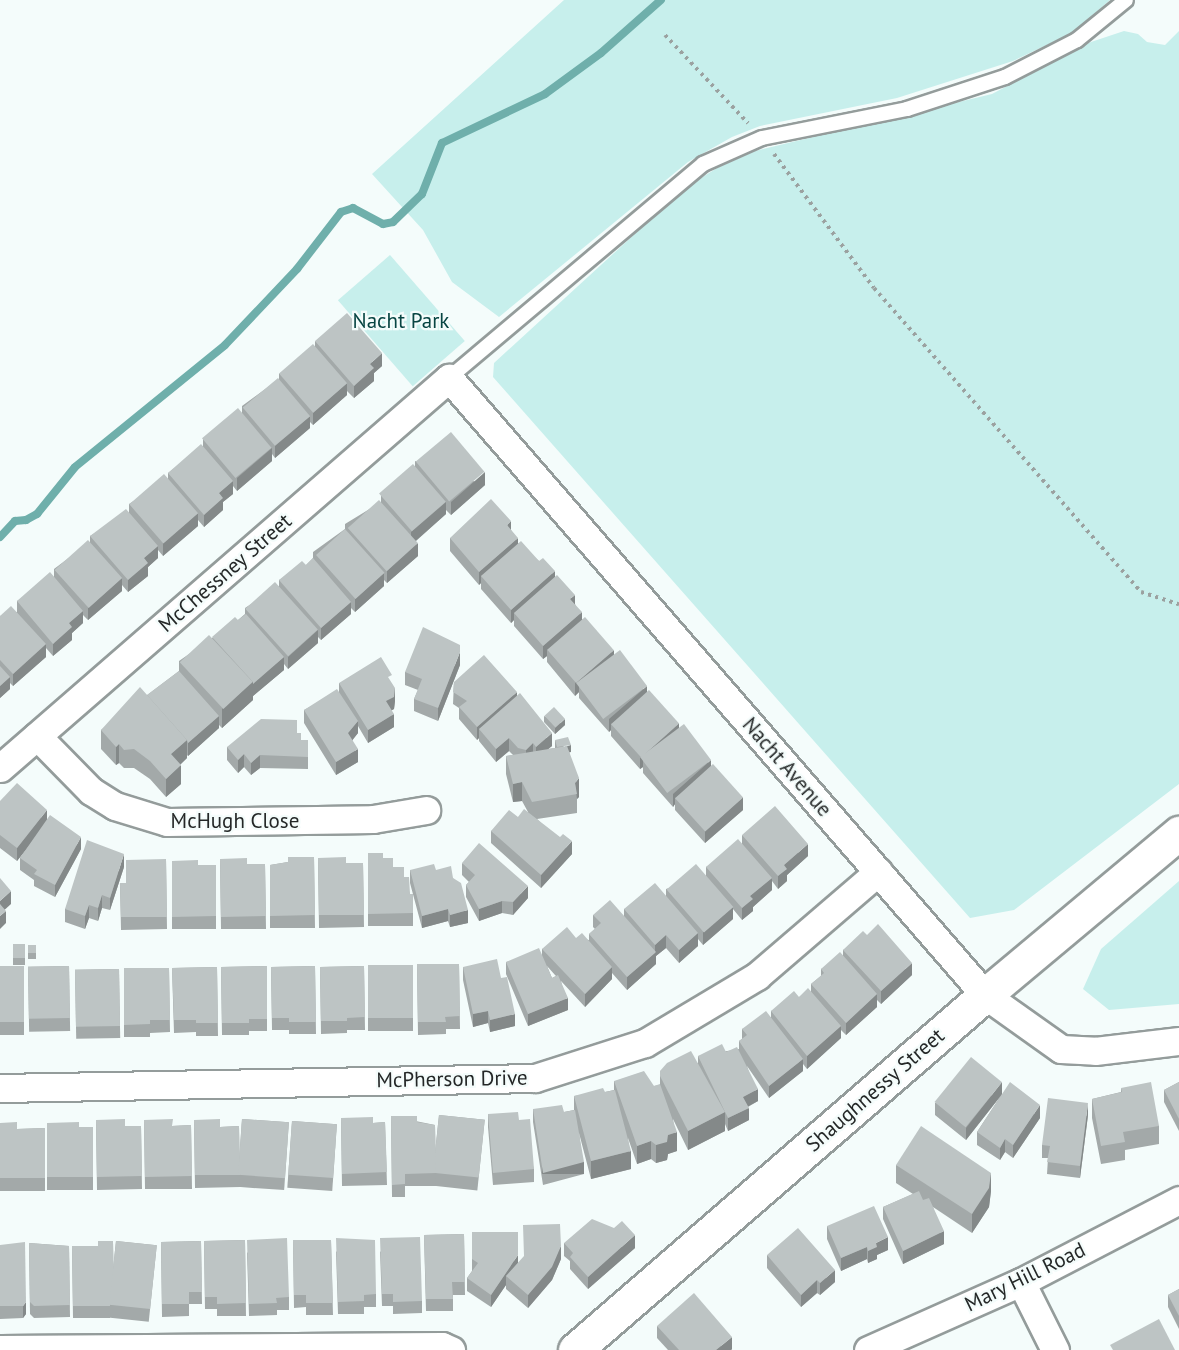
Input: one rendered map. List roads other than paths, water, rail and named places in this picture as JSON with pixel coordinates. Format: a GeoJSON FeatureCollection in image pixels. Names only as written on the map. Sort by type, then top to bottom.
{"type":"FeatureCollection","features":[{"type":"Feature","properties":{"kind":"main road","name":"Shaughnessy Street"},"geometry":{"type":"LineString","coordinates":[[575,1350],[985,995],[1179,833]]}},
{"type":"Feature","properties":{"kind":"street","name":"McChessney Street"},"geometry":{"type":"LineString","coordinates":[[0,768],[449,378]]}},
{"type":"Feature","properties":{"kind":"street","name":"Nacht Avenue"},"geometry":{"type":"LineString","coordinates":[[449,378],[985,995],[1061,1049],[1095,1051],[1179,1041]]}},
{"type":"Feature","properties":{"kind":"street","name":"McHugh Close"},"geometry":{"type":"LineString","coordinates":[[37,736],[91,791],[115,806],[167,822],[194,825],[373,819],[426,810]]}},
{"type":"Feature","properties":{"kind":"street","name":"McPherson Drive"},"geometry":{"type":"LineString","coordinates":[[0,1088],[535,1078],[655,1037],[757,976],[878,872]]}},
{"type":"Feature","properties":{"kind":"street","name":"Mary Hill Road"},"geometry":{"type":"LineString","coordinates":[[868,1350],[1021,1282],[1179,1200]]}},
{"type":"Feature","properties":{"kind":"street"},"geometry":{"type":"LineString","coordinates":[[1021,1282],[1055,1350]]}},
{"type":"Feature","properties":{"kind":"street"},"geometry":{"type":"LineString","coordinates":[[0,1349],[442,1346],[451,1350]]}},
{"type":"Feature","properties":{"kind":"lane"},"geometry":{"type":"LineString","coordinates":[[449,378],[685,177],[721,155],[762,138],[907,109],[995,81],[1077,40],[1126,0]]}},
{"type":"Feature","properties":{"kind":"waterway"},"geometry":{"type":"LineString","coordinates":[[0,537],[15,521],[26,520],[37,514],[75,467],[225,345],[297,269],[341,212],[353,208],[383,224],[393,222],[422,194],[442,143],[545,94],[601,53],[661,0]]}},
{"type":"Feature","properties":{"kind":"park label","name":"Nacht Park"},"geometry":{"type":"Point","coordinates":[401,321]}}]}
